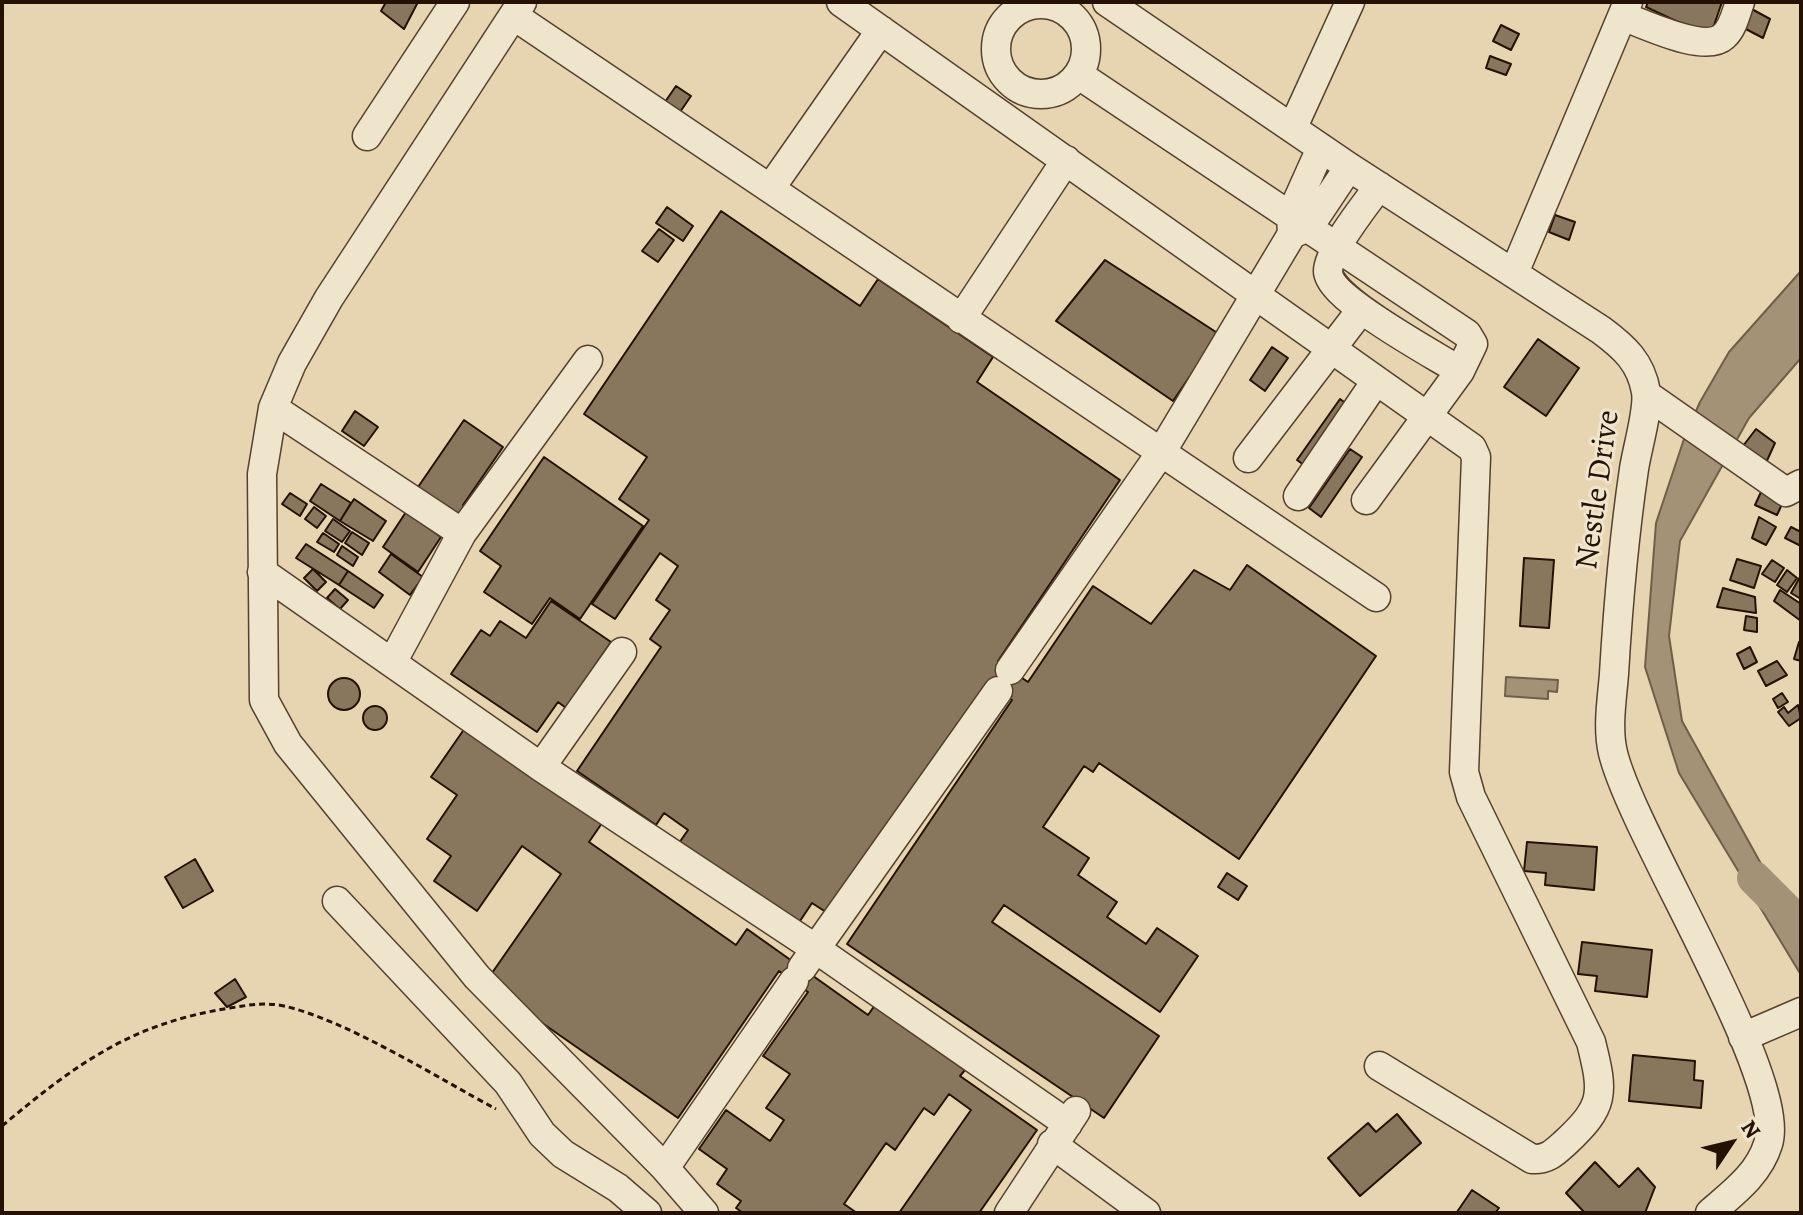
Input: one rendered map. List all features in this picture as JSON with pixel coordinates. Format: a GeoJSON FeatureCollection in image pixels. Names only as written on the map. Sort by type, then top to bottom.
{"type":"FeatureCollection","features":[{"type":"Feature","properties":{"kind":"street"},"geometry":{"type":"LineString","coordinates":[[367,136],[455,2]]}},
{"type":"Feature","properties":{"kind":"street"},"geometry":{"type":"LineString","coordinates":[[841,2],[1332,351],[1467,442],[1476,457],[1464,772],[1471,797],[1591,1042],[1598,1072],[1599,1099],[1591,1119],[1558,1150],[1542,1160],[1532,1159],[1379,1066]]}},
{"type":"Feature","properties":{"kind":"street","name":"Nestle Drive"},"geometry":{"type":"LineString","coordinates":[[1107,2],[1349,167],[1628,350],[1658,402],[1633,476],[1618,607],[1611,744],[1629,796],[1743,1037],[1762,1087],[1770,1123],[1769,1142],[1746,1181],[1710,1213]]}},
{"type":"Feature","properties":{"kind":"street"},"geometry":{"type":"LineString","coordinates":[[1293,127],[1350,2]]}},
{"type":"Feature","properties":{"kind":"street"},"geometry":{"type":"LineString","coordinates":[[1514,273],[1625,9],[1707,44],[1721,39],[1729,30],[1740,2]]}},
{"type":"Feature","properties":{"kind":"street"},"geometry":{"type":"LineString","coordinates":[[704,1213],[665,1168],[497,999],[288,744],[264,700],[262,474],[273,408],[292,363],[329,298],[518,9],[961,319],[1376,597]]}},
{"type":"Feature","properties":{"kind":"street"},"geometry":{"type":"LineString","coordinates":[[772,186],[881,30]]}},
{"type":"Feature","properties":{"kind":"street"},"geometry":{"type":"LineString","coordinates":[[1079,75],[1297,225],[1339,247],[1467,334],[1473,344],[1460,371],[1366,500]]}},
{"type":"Feature","properties":{"kind":"street"},"geometry":{"type":"LineString","coordinates":[[1297,225],[1321,148]]}},
{"type":"Feature","properties":{"kind":"street"},"geometry":{"type":"LineString","coordinates":[[961,319],[1066,160]]}},
{"type":"Feature","properties":{"kind":"street"},"geometry":{"type":"LineString","coordinates":[[665,1168],[1162,451],[1297,225],[1349,167]]}},
{"type":"Feature","properties":{"kind":"street"},"geometry":{"type":"LineString","coordinates":[[1379,186],[1339,247],[1328,268],[1329,280],[1336,292],[1361,310],[1460,371]]}},
{"type":"Feature","properties":{"kind":"street"},"geometry":{"type":"LineString","coordinates":[[1248,458],[1361,310]]}},
{"type":"Feature","properties":{"kind":"street"},"geometry":{"type":"LineString","coordinates":[[393,661],[462,533],[588,360]]}},
{"type":"Feature","properties":{"kind":"street"},"geometry":{"type":"LineString","coordinates":[[1298,496],[1376,381]]}},
{"type":"Feature","properties":{"kind":"street"},"geometry":{"type":"LineString","coordinates":[[1658,402],[1739,462],[1786,492],[1801,484]]}},
{"type":"Feature","properties":{"kind":"street"},"geometry":{"type":"LineString","coordinates":[[273,408],[462,533]]}},
{"type":"Feature","properties":{"kind":"street"},"geometry":{"type":"LineString","coordinates":[[262,572],[541,767],[804,966],[1066,1126],[1146,1213]]}},
{"type":"Feature","properties":{"kind":"street"},"geometry":{"type":"LineString","coordinates":[[541,767],[622,652]]}},
{"type":"Feature","properties":{"kind":"street"},"geometry":{"type":"LineString","coordinates":[[337,901],[508,1083],[542,1134],[563,1154],[618,1188],[647,1213]]}},
{"type":"Feature","properties":{"kind":"street"},"geometry":{"type":"LineString","coordinates":[[1743,1037],[1801,1012]]}},
{"type":"Feature","properties":{"kind":"street"},"geometry":{"type":"LineString","coordinates":[[1009,1213],[1066,1126]]}},
{"type":"Feature","properties":{"kind":"path"},"geometry":{"type":"LineString","coordinates":[[2,1126],[48,1087],[127,1036],[210,1010],[259,1003],[286,1007],[347,1031],[504,1113]]}},
{"type":"Feature","properties":{"kind":"shaded area"},"geometry":{"type":"Polygon","coordinates":[[[1801,271],[1801,358],[1749,418],[1680,541],[1669,636],[1682,721],[1801,936],[1801,975],[1679,773],[1645,667],[1656,523],[1685,436],[1700,402],[1729,352],[1801,271]]]}},
{"type":"Feature","properties":{"kind":"shaded area"},"geometry":{"type":"Polygon","coordinates":[[[1506,677],[1558,680],[1557,692],[1548,691],[1548,699],[1505,696],[1506,677]]]}},
{"type":"Feature","properties":{"kind":"building"},"geometry":{"type":"Polygon","coordinates":[[[386,2],[418,2],[404,29],[381,11],[386,2]]]}},
{"type":"Feature","properties":{"kind":"building"},"geometry":{"type":"Polygon","coordinates":[[[1648,2],[1722,2],[1710,37],[1646,7],[1648,2]]]}},
{"type":"Feature","properties":{"kind":"building"},"geometry":{"type":"Polygon","coordinates":[[[1748,7],[1770,19],[1763,38],[1740,26],[1748,7]]]}},
{"type":"Feature","properties":{"kind":"building"},"geometry":{"type":"Polygon","coordinates":[[[1501,25],[1519,34],[1511,50],[1493,41],[1501,25]]]}},
{"type":"Feature","properties":{"kind":"building"},"geometry":{"type":"Polygon","coordinates":[[[1490,56],[1511,64],[1506,75],[1486,68],[1490,56]]]}},
{"type":"Feature","properties":{"kind":"building"},"geometry":{"type":"Polygon","coordinates":[[[676,86],[691,96],[680,112],[665,102],[676,86]]]}},
{"type":"Feature","properties":{"kind":"building"},"geometry":{"type":"Polygon","coordinates":[[[667,207],[693,226],[683,241],[656,223],[667,207]]]}},
{"type":"Feature","properties":{"kind":"building"},"geometry":{"type":"Polygon","coordinates":[[[721,211],[860,306],[878,279],[993,357],[977,382],[1120,480],[998,661],[1010,670],[1028,682],[1093,586],[1151,624],[1194,570],[1230,590],[1247,565],[1376,656],[1239,859],[1099,763],[1093,772],[1084,766],[1043,827],[1089,858],[1078,875],[1117,902],[1107,917],[1146,944],[1157,928],[1198,956],[1160,1012],[1004,905],[992,922],[1159,1036],[1104,1118],[847,944],[1012,700],[998,691],[835,918],[812,903],[798,924],[679,843],[688,830],[664,813],[656,825],[577,771],[661,647],[650,639],[670,610],[656,600],[678,566],[660,553],[615,619],[592,604],[649,520],[619,499],[647,457],[584,414],[721,211]]]}},
{"type":"Feature","properties":{"kind":"building"},"geometry":{"type":"Polygon","coordinates":[[[1555,215],[1575,222],[1569,240],[1549,232],[1555,215]]]}},
{"type":"Feature","properties":{"kind":"building"},"geometry":{"type":"Polygon","coordinates":[[[659,229],[674,240],[658,262],[642,251],[659,229]]]}},
{"type":"Feature","properties":{"kind":"building"},"geometry":{"type":"Polygon","coordinates":[[[1105,260],[1219,334],[1173,401],[1056,321],[1105,260]]]}},
{"type":"Feature","properties":{"kind":"building"},"geometry":{"type":"Polygon","coordinates":[[[1538,339],[1579,368],[1546,416],[1504,387],[1538,339]]]}},
{"type":"Feature","properties":{"kind":"building"},"geometry":{"type":"Polygon","coordinates":[[[1272,347],[1288,358],[1265,391],[1250,380],[1272,347]]]}},
{"type":"Feature","properties":{"kind":"building"},"geometry":{"type":"Polygon","coordinates":[[[1340,399],[1351,407],[1308,468],[1297,460],[1340,399]]]}},
{"type":"Feature","properties":{"kind":"building"},"geometry":{"type":"Polygon","coordinates":[[[355,411],[378,427],[364,446],[342,431],[355,411]]]}},
{"type":"Feature","properties":{"kind":"building"},"geometry":{"type":"Polygon","coordinates":[[[464,420],[503,447],[463,505],[472,511],[463,523],[416,490],[464,420]]]}},
{"type":"Feature","properties":{"kind":"building"},"geometry":{"type":"Polygon","coordinates":[[[1756,429],[1775,443],[1765,465],[1743,446],[1756,429]]]}},
{"type":"Feature","properties":{"kind":"building"},"geometry":{"type":"Polygon","coordinates":[[[1350,449],[1362,457],[1321,517],[1309,508],[1350,449]]]}},
{"type":"Feature","properties":{"kind":"building"},"geometry":{"type":"Polygon","coordinates":[[[544,457],[643,526],[580,619],[550,598],[532,624],[484,592],[501,566],[480,551],[544,457]]]}},
{"type":"Feature","properties":{"kind":"building"},"geometry":{"type":"Polygon","coordinates":[[[321,484],[351,503],[340,521],[310,501],[321,484]]]}},
{"type":"Feature","properties":{"kind":"building"},"geometry":{"type":"Polygon","coordinates":[[[1761,492],[1783,502],[1777,515],[1755,505],[1761,492]]]}},
{"type":"Feature","properties":{"kind":"building"},"geometry":{"type":"Polygon","coordinates":[[[290,493],[307,504],[300,516],[282,504],[290,493]]]}},
{"type":"Feature","properties":{"kind":"building"},"geometry":{"type":"Polygon","coordinates":[[[354,499],[386,521],[373,541],[340,521],[354,499]]]}},
{"type":"Feature","properties":{"kind":"building"},"geometry":{"type":"Polygon","coordinates":[[[314,507],[326,516],[317,528],[305,519],[314,507]]]}},
{"type":"Feature","properties":{"kind":"building"},"geometry":{"type":"Polygon","coordinates":[[[406,512],[441,537],[418,572],[383,547],[406,512]]]}},
{"type":"Feature","properties":{"kind":"building"},"geometry":{"type":"Polygon","coordinates":[[[1759,517],[1776,527],[1766,545],[1752,538],[1759,517]]]}},
{"type":"Feature","properties":{"kind":"building"},"geometry":{"type":"Polygon","coordinates":[[[333,519],[350,531],[342,542],[325,531],[333,519]]]}},
{"type":"Feature","properties":{"kind":"building"},"geometry":{"type":"Polygon","coordinates":[[[1791,527],[1801,532],[1801,546],[1785,538],[1791,527]]]}},
{"type":"Feature","properties":{"kind":"building"},"geometry":{"type":"Polygon","coordinates":[[[352,532],[369,543],[362,555],[345,543],[352,532]]]}},
{"type":"Feature","properties":{"kind":"building"},"geometry":{"type":"Polygon","coordinates":[[[323,533],[339,544],[334,552],[317,542],[323,533]]]}},
{"type":"Feature","properties":{"kind":"building"},"geometry":{"type":"Polygon","coordinates":[[[306,544],[348,571],[339,585],[296,558],[306,544]]]}},
{"type":"Feature","properties":{"kind":"building"},"geometry":{"type":"Polygon","coordinates":[[[342,546],[358,557],[353,566],[337,555],[342,546]]]}},
{"type":"Feature","properties":{"kind":"building"},"geometry":{"type":"Polygon","coordinates":[[[391,554],[423,577],[410,595],[379,572],[391,554]]]}},
{"type":"Feature","properties":{"kind":"building"},"geometry":{"type":"Polygon","coordinates":[[[1524,558],[1554,560],[1549,628],[1520,626],[1524,558]]]}},
{"type":"Feature","properties":{"kind":"building"},"geometry":{"type":"Polygon","coordinates":[[[1737,559],[1761,566],[1754,588],[1730,580],[1737,559]]]}},
{"type":"Feature","properties":{"kind":"building"},"geometry":{"type":"Polygon","coordinates":[[[1772,560],[1784,568],[1775,582],[1762,574],[1772,560]]]}},
{"type":"Feature","properties":{"kind":"building"},"geometry":{"type":"Polygon","coordinates":[[[313,569],[326,582],[317,591],[304,578],[313,569]]]}},
{"type":"Feature","properties":{"kind":"building"},"geometry":{"type":"Polygon","coordinates":[[[1787,570],[1797,578],[1787,592],[1777,585],[1787,570]]]}},
{"type":"Feature","properties":{"kind":"building"},"geometry":{"type":"Polygon","coordinates":[[[348,571],[383,595],[374,608],[339,585],[348,571]]]}},
{"type":"Feature","properties":{"kind":"building"},"geometry":{"type":"Polygon","coordinates":[[[1801,575],[1801,599],[1791,593],[1801,575]]]}},
{"type":"Feature","properties":{"kind":"building"},"geometry":{"type":"Polygon","coordinates":[[[1723,588],[1755,597],[1756,613],[1717,607],[1723,588]]]}},
{"type":"Feature","properties":{"kind":"building"},"geometry":{"type":"Polygon","coordinates":[[[335,589],[348,600],[340,609],[327,598],[335,589]]]}},
{"type":"Feature","properties":{"kind":"building"},"geometry":{"type":"Polygon","coordinates":[[[1780,590],[1801,604],[1801,621],[1774,601],[1780,590]]]}},
{"type":"Feature","properties":{"kind":"building"},"geometry":{"type":"Polygon","coordinates":[[[551,601],[611,642],[566,708],[558,702],[537,732],[451,674],[481,630],[490,636],[500,621],[526,638],[551,601]]]}},
{"type":"Feature","properties":{"kind":"building"},"geometry":{"type":"Polygon","coordinates":[[[1746,616],[1757,618],[1757,632],[1744,630],[1746,616]]]}},
{"type":"Feature","properties":{"kind":"building"},"geometry":{"type":"Polygon","coordinates":[[[1801,643],[1801,661],[1794,659],[1801,643]]]}},
{"type":"Feature","properties":{"kind":"building"},"geometry":{"type":"Polygon","coordinates":[[[1750,647],[1757,662],[1744,669],[1737,654],[1750,647]]]}},
{"type":"Feature","properties":{"kind":"building"},"geometry":{"type":"Polygon","coordinates":[[[1777,661],[1787,675],[1766,686],[1758,671],[1777,661]]]}},
{"type":"Feature","properties":{"kind":"building"},"geometry":{"type":"Polygon","coordinates":[[[344,678],[356,682],[360,694],[356,706],[344,710],[332,706],[328,694],[332,682],[344,678]]]}},
{"type":"Feature","properties":{"kind":"building"},"geometry":{"type":"Polygon","coordinates":[[[1782,693],[1788,702],[1778,708],[1773,699],[1782,693]]]}},
{"type":"Feature","properties":{"kind":"building"},"geometry":{"type":"Polygon","coordinates":[[[1798,705],[1801,718],[1789,726],[1778,712],[1784,707],[1788,713],[1798,705]]]}},
{"type":"Feature","properties":{"kind":"building"},"geometry":{"type":"Polygon","coordinates":[[[375,706],[383,710],[387,718],[383,726],[375,730],[367,726],[363,718],[367,710],[375,706]]]}},
{"type":"Feature","properties":{"kind":"building"},"geometry":{"type":"Polygon","coordinates":[[[465,728],[602,823],[589,842],[736,945],[747,929],[868,1015],[880,998],[916,1024],[911,1032],[965,1070],[960,1076],[1037,1130],[979,1213],[899,1213],[971,1110],[949,1094],[934,1115],[924,1108],[895,1150],[886,1143],[844,1204],[857,1213],[743,1213],[736,1208],[741,1201],[717,1184],[727,1169],[699,1149],[726,1110],[770,1141],[784,1120],[766,1108],[790,1074],[763,1056],[808,992],[779,971],[678,1118],[485,983],[561,874],[522,846],[477,911],[434,881],[451,856],[427,839],[457,795],[431,777],[465,728]]]}},
{"type":"Feature","properties":{"kind":"building"},"geometry":{"type":"Polygon","coordinates":[[[1527,842],[1597,847],[1594,890],[1545,885],[1546,873],[1524,871],[1527,842]]]}},
{"type":"Feature","properties":{"kind":"building"},"geometry":{"type":"Polygon","coordinates":[[[195,859],[213,891],[183,908],[165,877],[195,859]]]}},
{"type":"Feature","properties":{"kind":"building"},"geometry":{"type":"Polygon","coordinates":[[[1227,873],[1247,886],[1238,900],[1218,887],[1227,873]]]}},
{"type":"Feature","properties":{"kind":"building"},"geometry":{"type":"Polygon","coordinates":[[[1582,942],[1652,950],[1647,997],[1595,991],[1597,976],[1578,974],[1582,942]]]}},
{"type":"Feature","properties":{"kind":"building"},"geometry":{"type":"Polygon","coordinates":[[[235,979],[246,997],[227,1007],[215,993],[235,979]]]}},
{"type":"Feature","properties":{"kind":"building"},"geometry":{"type":"Polygon","coordinates":[[[1633,1055],[1695,1061],[1694,1080],[1703,1081],[1701,1108],[1629,1101],[1633,1055]]]}},
{"type":"Feature","properties":{"kind":"building"},"geometry":{"type":"Polygon","coordinates":[[[1397,1114],[1421,1143],[1360,1196],[1328,1158],[1368,1123],[1376,1132],[1397,1114]]]}},
{"type":"Feature","properties":{"kind":"building"},"geometry":{"type":"Polygon","coordinates":[[[1595,1162],[1619,1187],[1638,1168],[1655,1187],[1645,1213],[1585,1213],[1566,1193],[1595,1162]]]}},
{"type":"Feature","properties":{"kind":"building"},"geometry":{"type":"Polygon","coordinates":[[[1472,1190],[1499,1208],[1495,1213],[1457,1212],[1472,1190]]]}},
{"type":"Feature","properties":{"kind":"waterway"},"geometry":{"type":"LineString","coordinates":[[1754,878],[1787,911],[1801,932]]}}]}
